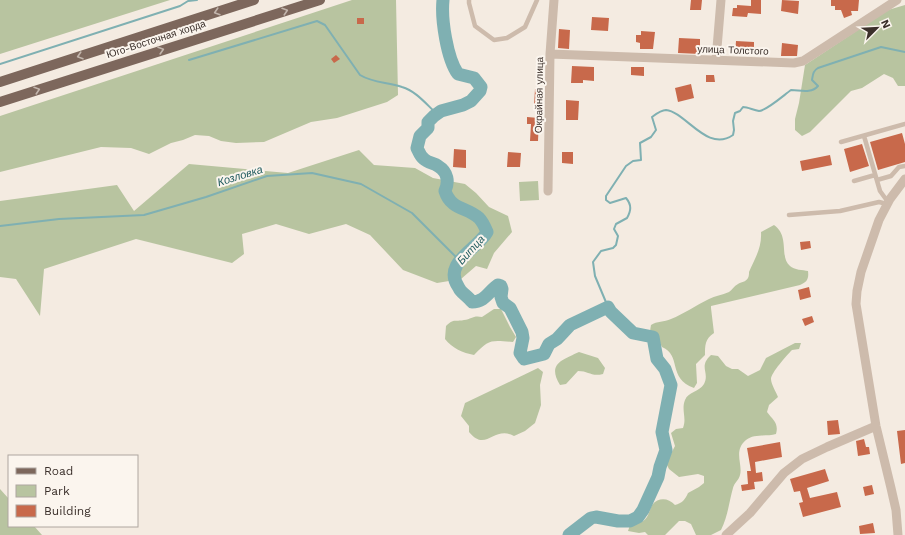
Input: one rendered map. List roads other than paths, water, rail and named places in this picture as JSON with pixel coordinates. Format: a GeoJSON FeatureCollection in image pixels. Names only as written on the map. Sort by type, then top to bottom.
{"type":"FeatureCollection","features":[{"type":"Feature","properties":{"kind":"main road","name":"Юго-Восточная хорда"},"geometry":{"type":"LineString","coordinates":[[0,82],[254,0]]}},
{"type":"Feature","properties":{"kind":"main road","name":"Юго-Восточная хорда"},"geometry":{"type":"LineString","coordinates":[[0,102],[320,0]]}},
{"type":"Feature","properties":{"kind":"street","name":"Окрайная улица"},"geometry":{"type":"LineString","coordinates":[[548,191],[550,54],[554,0]]}},
{"type":"Feature","properties":{"kind":"street"},"geometry":{"type":"LineString","coordinates":[[716,60],[720,0]]}},
{"type":"Feature","properties":{"kind":"street","name":"улица Толстого"},"geometry":{"type":"LineString","coordinates":[[550,54],[794,63],[803,61],[897,0]]}},
{"type":"Feature","properties":{"kind":"street"},"geometry":{"type":"LineString","coordinates":[[898,535],[896,510],[876,426],[856,304],[861,272],[879,220],[888,203],[905,179]]}},
{"type":"Feature","properties":{"kind":"street"},"geometry":{"type":"LineString","coordinates":[[726,535],[750,513],[784,473],[802,459],[876,426]]}},
{"type":"Feature","properties":{"kind":"lane"},"geometry":{"type":"LineString","coordinates":[[469,0],[475,26],[494,40],[507,38],[525,26],[537,0]]}},
{"type":"Feature","properties":{"kind":"lane"},"geometry":{"type":"LineString","coordinates":[[841,142],[905,125]]}},
{"type":"Feature","properties":{"kind":"lane"},"geometry":{"type":"LineString","coordinates":[[864,136],[880,191],[888,203]]}},
{"type":"Feature","properties":{"kind":"lane"},"geometry":{"type":"LineString","coordinates":[[854,181],[890,176],[900,167],[905,166]]}},
{"type":"Feature","properties":{"kind":"lane"},"geometry":{"type":"LineString","coordinates":[[789,215],[840,211],[879,202],[888,203]]}},
{"type":"Feature","properties":{"kind":"waterway"},"geometry":{"type":"LineString","coordinates":[[0,64],[180,6],[188,1],[197,0]]}},
{"type":"Feature","properties":{"kind":"waterway","name":"Битца"},"geometry":{"type":"LineString","coordinates":[[443,0],[443,17],[446,38],[454,67],[458,74],[474,78],[481,87],[480,91],[471,101],[463,105],[441,111],[434,116],[428,122],[428,128],[420,136],[417,148],[423,158],[441,168],[446,174],[447,184],[445,191],[451,202],[479,218],[487,232],[458,264],[455,271],[455,279],[460,290],[472,302],[476,302],[486,296],[498,285],[501,286],[501,297],[503,303],[510,308],[522,332],[523,338],[520,353],[524,359],[544,354],[549,344],[557,339],[570,325],[608,307],[611,312],[633,333],[653,337],[657,359],[665,369],[671,385],[662,432],[666,450],[658,477],[643,510],[638,517],[630,521],[618,521],[596,517],[591,518],[569,535]]}},
{"type":"Feature","properties":{"kind":"waterway"},"geometry":{"type":"LineString","coordinates":[[189,60],[317,21],[325,25],[360,75],[370,80],[397,85],[407,89],[421,98],[437,114]]}},
{"type":"Feature","properties":{"kind":"waterway"},"geometry":{"type":"LineString","coordinates":[[608,307],[595,276],[593,262],[601,251],[613,248],[616,245],[618,236],[614,229],[616,224],[627,218],[630,208],[626,198],[610,203],[606,200],[606,196],[626,166],[633,161],[641,160],[640,143],[651,137],[656,130],[652,117],[660,111],[666,110],[674,112],[706,136],[714,139],[723,139],[733,135],[733,121],[735,113],[740,111],[743,107],[759,111],[770,106],[791,90],[809,91],[818,86],[812,80],[813,74],[818,68],[881,47],[905,52]]}},
{"type":"Feature","properties":{"kind":"waterway","name":"Козловка"},"geometry":{"type":"LineString","coordinates":[[0,226],[59,219],[144,215],[206,197],[267,176],[312,173],[361,184],[412,213],[460,261]]}}]}
